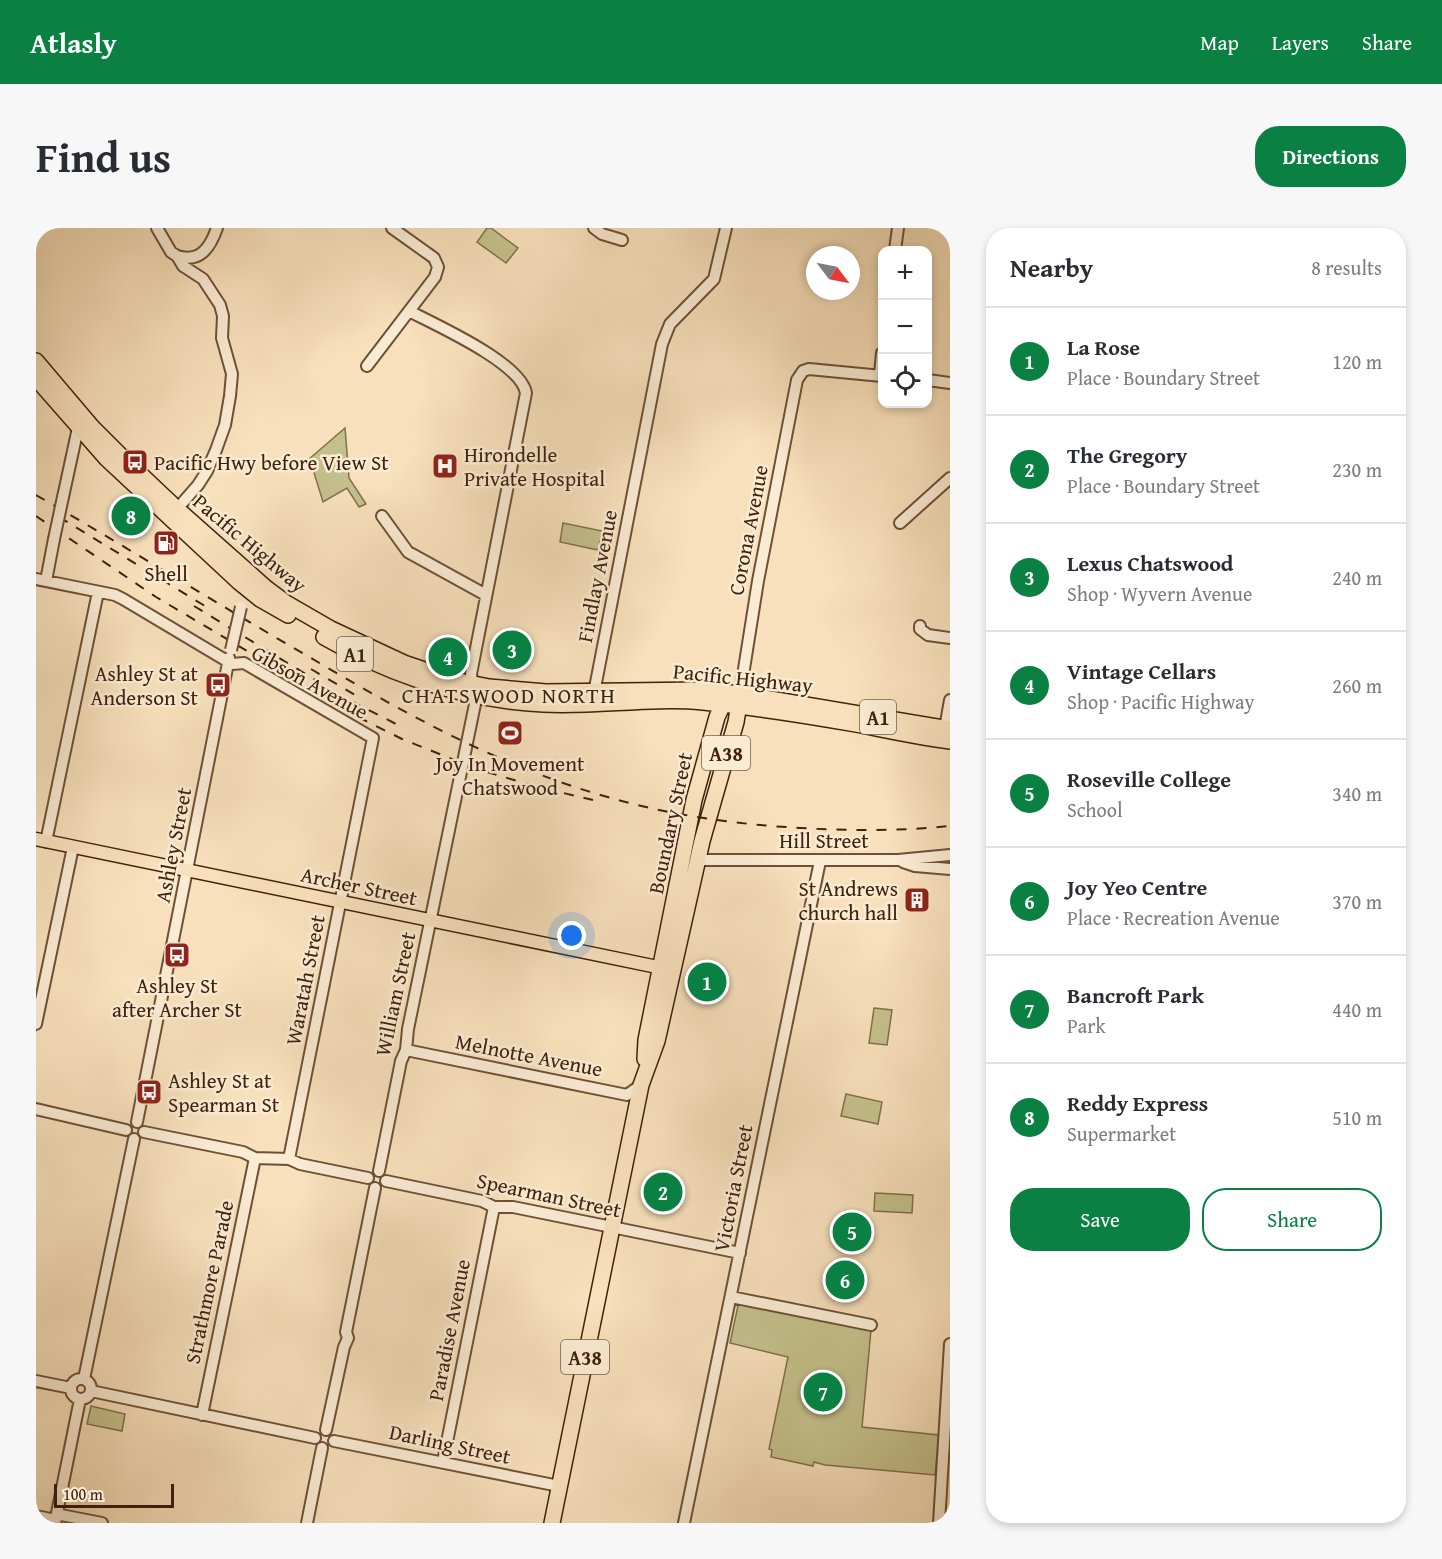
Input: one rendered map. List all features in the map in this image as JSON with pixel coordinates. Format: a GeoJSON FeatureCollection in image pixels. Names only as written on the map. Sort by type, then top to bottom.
{"type":"FeatureCollection","features":[{"type":"Feature","properties":{"kind":"highway","name":"Pacific Highway"},"geometry":{"type":"LineString","coordinates":[[36,361],[106,442],[177,509],[251,584]]}},
{"type":"Feature","properties":{"kind":"highway","name":"Pacific Highway"},"geometry":{"type":"LineString","coordinates":[[36,378],[107,459],[251,584],[304,625],[372,662],[425,684],[473,690],[544,704],[593,697],[695,690],[734,701],[947,735]]}},
{"type":"Feature","properties":{"kind":"highway","name":"Boundary Street"},"geometry":{"type":"LineString","coordinates":[[552,1523],[645,1070],[646,1040],[698,860],[734,701]]}},
{"type":"Feature","properties":{"kind":"highway","name":"Boundary Street"},"geometry":{"type":"LineString","coordinates":[[667,969],[693,800],[715,721],[734,701]]}},
{"type":"Feature","properties":{"kind":"main road","name":"Archer Street"},"geometry":{"type":"LineString","coordinates":[[41,840],[667,969]]}},
{"type":"Feature","properties":{"kind":"street"},"geometry":{"type":"LineString","coordinates":[[157,228],[171,252],[177,256],[183,266],[203,279],[220,305],[223,316],[222,338],[232,375],[225,425],[207,471],[177,509]]}},
{"type":"Feature","properties":{"kind":"street"},"geometry":{"type":"LineString","coordinates":[[177,256],[191,258],[200,256],[208,249],[217,228]]}},
{"type":"Feature","properties":{"kind":"street"},"geometry":{"type":"LineString","coordinates":[[367,366],[435,277],[438,267],[434,258],[392,228]]}},
{"type":"Feature","properties":{"kind":"street"},"geometry":{"type":"LineString","coordinates":[[594,228],[602,234],[622,240]]}},
{"type":"Feature","properties":{"kind":"street","name":"Findlay Avenue"},"geometry":{"type":"LineString","coordinates":[[593,697],[662,344],[670,324],[714,279],[726,228]]}},
{"type":"Feature","properties":{"kind":"street"},"geometry":{"type":"LineString","coordinates":[[896,246],[898,228]]}},
{"type":"Feature","properties":{"kind":"street","name":"William Street"},"geometry":{"type":"LineString","coordinates":[[379,1171],[401,1061],[406,1050],[408,1029],[475,704],[471,672],[526,393],[525,387],[515,375],[479,348],[409,311]]}},
{"type":"Feature","properties":{"kind":"street","name":"Corona Avenue"},"geometry":{"type":"LineString","coordinates":[[734,701],[799,375],[803,371],[814,369],[878,376]]}},
{"type":"Feature","properties":{"kind":"street"},"geometry":{"type":"LineString","coordinates":[[932,381],[950,383]]}},
{"type":"Feature","properties":{"kind":"street"},"geometry":{"type":"LineString","coordinates":[[41,580],[54,539],[78,428]]}},
{"type":"Feature","properties":{"kind":"street"},"geometry":{"type":"LineString","coordinates":[[900,523],[950,478]]}},
{"type":"Feature","properties":{"kind":"street"},"geometry":{"type":"LineString","coordinates":[[382,516],[408,552],[422,562],[486,595]]}},
{"type":"Feature","properties":{"kind":"street","name":"Gibson Avenue"},"geometry":{"type":"LineString","coordinates":[[41,580],[123,599],[228,662],[244,663],[372,738]]}},
{"type":"Feature","properties":{"kind":"street","name":"Ashley Street"},"geometry":{"type":"LineString","coordinates":[[137,1122],[189,871],[228,662],[241,607],[251,584]]}},
{"type":"Feature","properties":{"kind":"street"},"geometry":{"type":"LineString","coordinates":[[41,840],[98,592]]}},
{"type":"Feature","properties":{"kind":"street"},"geometry":{"type":"LineString","coordinates":[[920,626],[920,629],[928,635],[950,638]]}},
{"type":"Feature","properties":{"kind":"street"},"geometry":{"type":"LineString","coordinates":[[947,735],[950,700]]}},
{"type":"Feature","properties":{"kind":"street","name":"Waratah Street"},"geometry":{"type":"LineString","coordinates":[[289,1159],[372,738]]}},
{"type":"Feature","properties":{"kind":"street"},"geometry":{"type":"LineString","coordinates":[[36,1024],[41,972],[72,847]]}},
{"type":"Feature","properties":{"kind":"street","name":"Hill Street"},"geometry":{"type":"LineString","coordinates":[[698,860],[898,860],[950,855]]}},
{"type":"Feature","properties":{"kind":"street"},"geometry":{"type":"LineString","coordinates":[[898,860],[915,866],[950,869]]}},
{"type":"Feature","properties":{"kind":"street","name":"Victoria Street"},"geometry":{"type":"LineString","coordinates":[[684,1523],[820,861]]}},
{"type":"Feature","properties":{"kind":"street","name":"Melnotte Avenue"},"geometry":{"type":"LineString","coordinates":[[406,1050],[627,1095],[641,1085]]}},
{"type":"Feature","properties":{"kind":"street"},"geometry":{"type":"LineString","coordinates":[[36,1109],[126,1130]]}},
{"type":"Feature","properties":{"kind":"street"},"geometry":{"type":"LineString","coordinates":[[137,1122],[143,1126],[144,1132],[141,1137],[134,1139],[128,1136],[126,1130],[130,1123],[137,1122]]}},
{"type":"Feature","properties":{"kind":"street"},"geometry":{"type":"LineString","coordinates":[[144,1132],[243,1152],[255,1158],[289,1159],[300,1164],[368,1178]]}},
{"type":"Feature","properties":{"kind":"street"},"geometry":{"type":"LineString","coordinates":[[84,1379],[134,1139]]}},
{"type":"Feature","properties":{"kind":"street","name":"Strathmore Parade"},"geometry":{"type":"LineString","coordinates":[[202,1415],[255,1158]]}},
{"type":"Feature","properties":{"kind":"street"},"geometry":{"type":"LineString","coordinates":[[379,1171],[386,1176],[386,1181],[382,1187],[375,1188],[370,1185],[368,1178],[372,1172],[379,1171]]}},
{"type":"Feature","properties":{"kind":"street","name":"Spearman Street"},"geometry":{"type":"LineString","coordinates":[[386,1181],[482,1201],[494,1207],[513,1207],[740,1252]]}},
{"type":"Feature","properties":{"kind":"street"},"geometry":{"type":"LineString","coordinates":[[326,1430],[348,1338],[346,1332],[375,1188]]}},
{"type":"Feature","properties":{"kind":"street","name":"Paradise Avenue"},"geometry":{"type":"LineString","coordinates":[[443,1462],[494,1207]]}},
{"type":"Feature","properties":{"kind":"street"},"geometry":{"type":"LineString","coordinates":[[731,1297],[866,1323]]}},
{"type":"Feature","properties":{"kind":"street"},"geometry":{"type":"LineString","coordinates":[[939,1523],[950,1344]]}},
{"type":"Feature","properties":{"kind":"street"},"geometry":{"type":"LineString","coordinates":[[84,1379],[90,1384],[91,1391],[86,1398],[80,1399],[74,1396],[71,1388],[76,1380],[84,1379]]}},
{"type":"Feature","properties":{"kind":"street"},"geometry":{"type":"LineString","coordinates":[[36,1380],[71,1388]]}},
{"type":"Feature","properties":{"kind":"street"},"geometry":{"type":"LineString","coordinates":[[91,1391],[315,1438]]}},
{"type":"Feature","properties":{"kind":"street"},"geometry":{"type":"LineString","coordinates":[[55,1520],[80,1399]]}},
{"type":"Feature","properties":{"kind":"street"},"geometry":{"type":"LineString","coordinates":[[326,1430],[333,1435],[334,1441],[331,1446],[322,1448],[317,1445],[315,1438],[319,1431],[326,1430]]}},
{"type":"Feature","properties":{"kind":"street","name":"Darling Street"},"geometry":{"type":"LineString","coordinates":[[334,1441],[559,1486]]}},
{"type":"Feature","properties":{"kind":"street"},"geometry":{"type":"LineString","coordinates":[[307,1523],[322,1448]]}},
{"type":"Feature","properties":{"kind":"street"},"geometry":{"type":"LineString","coordinates":[[55,1520],[61,1515],[102,1523]]}},
{"type":"Feature","properties":{"kind":"street"},"geometry":{"type":"LineString","coordinates":[[36,1516],[55,1520]]}},
{"type":"Feature","properties":{"kind":"shaded area"},"geometry":{"type":"Polygon","coordinates":[[[487,228],[491,228],[518,248],[506,263],[477,242],[487,228]]]}},
{"type":"Feature","properties":{"kind":"shaded area"},"geometry":{"type":"Polygon","coordinates":[[[345,428],[349,478],[366,504],[359,507],[347,488],[323,502],[311,463],[308,460],[345,428]]]}},
{"type":"Feature","properties":{"kind":"shaded area"},"geometry":{"type":"Polygon","coordinates":[[[563,523],[602,531],[598,550],[560,542],[563,523]]]}},
{"type":"Feature","properties":{"kind":"shaded area"},"geometry":{"type":"Polygon","coordinates":[[[874,1008],[892,1010],[887,1045],[869,1043],[874,1008]]]}},
{"type":"Feature","properties":{"kind":"shaded area"},"geometry":{"type":"Polygon","coordinates":[[[846,1094],[882,1102],[878,1124],[841,1116],[846,1094]]]}},
{"type":"Feature","properties":{"kind":"shaded area"},"geometry":{"type":"Polygon","coordinates":[[[875,1193],[913,1195],[912,1213],[874,1211],[875,1193]]]}},
{"type":"Feature","properties":{"kind":"shaded area"},"geometry":{"type":"Polygon","coordinates":[[[739,1301],[871,1330],[862,1427],[939,1435],[935,1475],[825,1465],[814,1462],[813,1466],[771,1457],[772,1450],[769,1449],[788,1357],[730,1343],[739,1301]]]}},
{"type":"Feature","properties":{"kind":"shaded area"},"geometry":{"type":"Polygon","coordinates":[[[91,1406],[125,1414],[122,1431],[87,1424],[91,1406]]]}},
{"type":"Feature","properties":{"kind":"railway"},"geometry":{"type":"LineString","coordinates":[[36,495],[381,699],[490,754],[565,784],[652,808],[701,818],[750,824],[857,830],[950,826]]}},
{"type":"Feature","properties":{"kind":"railway"},"geometry":{"type":"LineString","coordinates":[[36,516],[156,597],[362,719],[402,739],[477,769],[593,800]]}},
{"type":"Feature","properties":{"kind":"railway"},"geometry":{"type":"LineString","coordinates":[[59,517],[205,606]]}},
{"type":"Feature","properties":{"kind":"railway"},"geometry":{"type":"LineString","coordinates":[[194,606],[317,681]]}},
{"type":"Feature","properties":{"kind":"railway"},"geometry":{"type":"LineString","coordinates":[[311,669],[362,699]]}},
{"type":"Feature","properties":{"kind":"railway"},"geometry":{"type":"LineString","coordinates":[[351,701],[396,724]]}},
{"type":"Feature","properties":{"kind":"place","name":"Pacific Hwy before View St"},"geometry":{"type":"Point","coordinates":[135,462]}},
{"type":"Feature","properties":{"kind":"place","name":"Hirondelle Private Hospital"},"geometry":{"type":"Point","coordinates":[445,466]}},
{"type":"Feature","properties":{"kind":"place","name":"Reddy Express"},"geometry":{"type":"Point","coordinates":[131,516]}},
{"type":"Feature","properties":{"kind":"place","name":"Shell"},"geometry":{"type":"Point","coordinates":[166,543]}},
{"type":"Feature","properties":{"kind":"place","name":"Lexus Chatswood"},"geometry":{"type":"Point","coordinates":[512,650]}},
{"type":"Feature","properties":{"kind":"place","name":"Vintage Cellars"},"geometry":{"type":"Point","coordinates":[448,657]}},
{"type":"Feature","properties":{"kind":"place","name":"Ashley St at Anderson St"},"geometry":{"type":"Point","coordinates":[218,685]}},
{"type":"Feature","properties":{"kind":"place","name":"Joy In Movement Chatswood"},"geometry":{"type":"Point","coordinates":[510,733]}},
{"type":"Feature","properties":{"kind":"place","name":"St Andrews church hall"},"geometry":{"type":"Point","coordinates":[917,900]}},
{"type":"Feature","properties":{"kind":"place","name":"Ashley St after Archer St"},"geometry":{"type":"Point","coordinates":[177,955]}},
{"type":"Feature","properties":{"kind":"place","name":"La Rose"},"geometry":{"type":"Point","coordinates":[707,982]}},
{"type":"Feature","properties":{"kind":"place","name":"Ashley St at Spearman St"},"geometry":{"type":"Point","coordinates":[149,1092]}},
{"type":"Feature","properties":{"kind":"place","name":"The Gregory"},"geometry":{"type":"Point","coordinates":[663,1192]}},
{"type":"Feature","properties":{"kind":"place","name":"Roseville College"},"geometry":{"type":"Point","coordinates":[852,1232]}},
{"type":"Feature","properties":{"kind":"place","name":"Joy Yeo Centre"},"geometry":{"type":"Point","coordinates":[845,1280]}},
{"type":"Feature","properties":{"kind":"place","name":"Bancroft Park"},"geometry":{"type":"Point","coordinates":[823,1392]}},
{"type":"Feature","properties":{"kind":"district","name":"CHATSWOOD NORTH"},"geometry":{"type":"Point","coordinates":[509,695]}}]}
